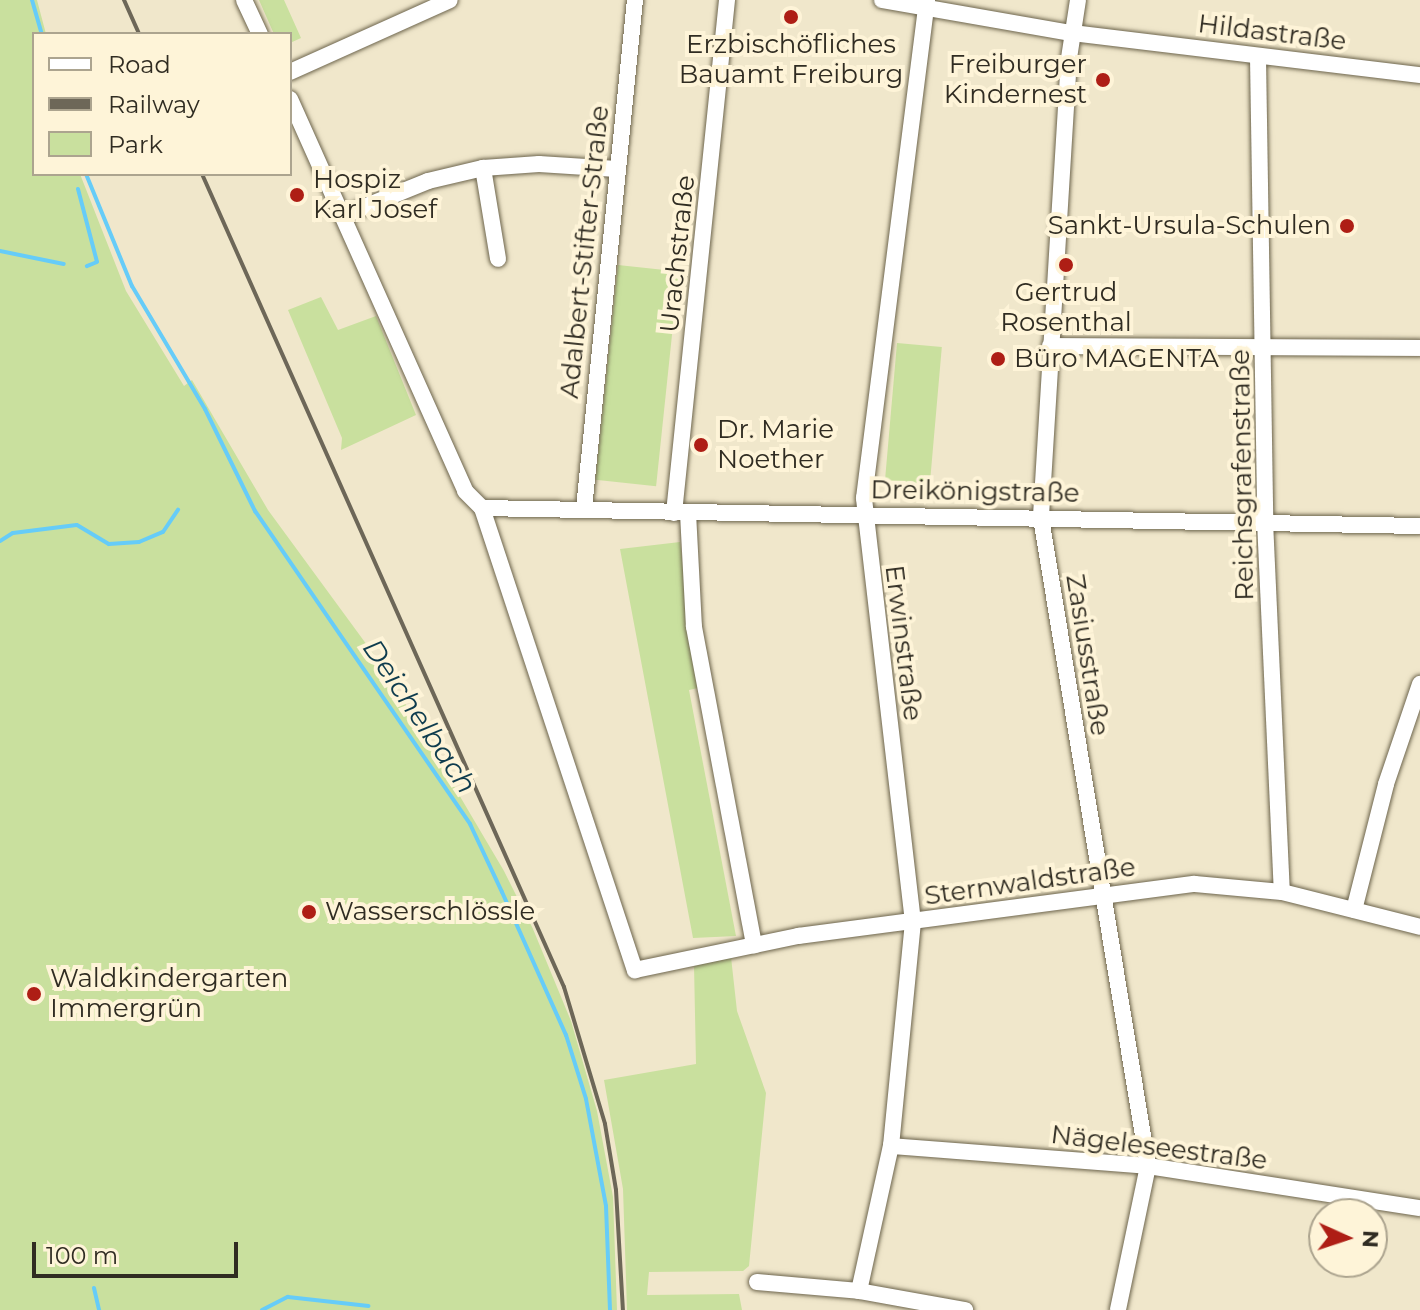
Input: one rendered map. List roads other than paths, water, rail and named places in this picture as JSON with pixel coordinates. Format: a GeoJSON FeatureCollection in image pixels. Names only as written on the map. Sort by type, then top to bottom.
{"type":"FeatureCollection","features":[{"type":"Feature","properties":{"kind":"street"},"geometry":{"type":"LineString","coordinates":[[244,0],[259,32]]}},
{"type":"Feature","properties":{"kind":"street"},"geometry":{"type":"LineString","coordinates":[[292,71],[450,0]]}},
{"type":"Feature","properties":{"kind":"street","name":"Adalbert-Stifter-Straße"},"geometry":{"type":"LineString","coordinates":[[584,509],[635,0]]}},
{"type":"Feature","properties":{"kind":"street","name":"Urachstraße"},"geometry":{"type":"LineString","coordinates":[[727,0],[681,513],[694,627],[754,945]]}},
{"type":"Feature","properties":{"kind":"street","name":"Hildastraße"},"geometry":{"type":"LineString","coordinates":[[882,0],[927,4],[1072,33],[1420,75]]}},
{"type":"Feature","properties":{"kind":"street","name":"Zasiusstraße"},"geometry":{"type":"LineString","coordinates":[[1078,0],[1072,33],[1041,518],[1148,1166],[1118,1310]]}},
{"type":"Feature","properties":{"kind":"street","name":"Erwinstraße"},"geometry":{"type":"LineString","coordinates":[[859,1291],[891,1146],[913,922],[864,515],[927,4]]}},
{"type":"Feature","properties":{"kind":"street","name":"Reichsgrafenstraße"},"geometry":{"type":"LineString","coordinates":[[1258,57],[1265,348],[1265,521],[1282,892]]}},
{"type":"Feature","properties":{"kind":"street"},"geometry":{"type":"LineString","coordinates":[[292,104],[465,491],[482,508]]}},
{"type":"Feature","properties":{"kind":"street"},"geometry":{"type":"LineString","coordinates":[[342,216],[428,181],[483,168],[539,164],[617,169]]}},
{"type":"Feature","properties":{"kind":"street"},"geometry":{"type":"LineString","coordinates":[[483,168],[498,259]]}},
{"type":"Feature","properties":{"kind":"street"},"geometry":{"type":"LineString","coordinates":[[1050,346],[1420,348]]}},
{"type":"Feature","properties":{"kind":"street","name":"Dreikönigstraße"},"geometry":{"type":"LineString","coordinates":[[482,508],[1420,526]]}},
{"type":"Feature","properties":{"kind":"street","name":"Sternwaldstraße"},"geometry":{"type":"LineString","coordinates":[[482,508],[631,965],[647,971],[754,945],[1195,884],[1282,892],[1420,927]]}},
{"type":"Feature","properties":{"kind":"street"},"geometry":{"type":"LineString","coordinates":[[1354,910],[1386,784],[1420,684]]}},
{"type":"Feature","properties":{"kind":"street","name":"Nägeleseestraße"},"geometry":{"type":"LineString","coordinates":[[891,1146],[1148,1166],[1420,1208]]}},
{"type":"Feature","properties":{"kind":"street"},"geometry":{"type":"LineString","coordinates":[[757,1282],[859,1291],[965,1310]]}},
{"type":"Feature","properties":{"kind":"waterway"},"geometry":{"type":"LineString","coordinates":[[32,0],[41,32]]}},
{"type":"Feature","properties":{"kind":"waterway","name":"Deichelbach"},"geometry":{"type":"LineString","coordinates":[[87,176],[132,286],[205,409],[255,511],[470,824],[502,892],[566,1035],[586,1099],[606,1206],[610,1310]]}},
{"type":"Feature","properties":{"kind":"waterway"},"geometry":{"type":"LineString","coordinates":[[78,189],[97,262],[87,266]]}},
{"type":"Feature","properties":{"kind":"waterway"},"geometry":{"type":"LineString","coordinates":[[0,251],[64,264]]}},
{"type":"Feature","properties":{"kind":"waterway"},"geometry":{"type":"LineString","coordinates":[[0,541],[13,533],[77,525],[109,544],[139,542],[163,532],[178,510]]}},
{"type":"Feature","properties":{"kind":"waterway"},"geometry":{"type":"LineString","coordinates":[[94,1288],[99,1310]]}},
{"type":"Feature","properties":{"kind":"waterway"},"geometry":{"type":"LineString","coordinates":[[262,1310],[288,1297],[368,1306]]}},
{"type":"Feature","properties":{"kind":"railway"},"geometry":{"type":"LineString","coordinates":[[124,0],[138,32]]}},
{"type":"Feature","properties":{"kind":"railway"},"geometry":{"type":"LineString","coordinates":[[203,176],[564,987],[605,1124],[616,1190],[623,1310]]}},
{"type":"Feature","properties":{"kind":"place","name":"Erzbischöfliches Bauamt Freiburg"},"geometry":{"type":"Point","coordinates":[791,17]}},
{"type":"Feature","properties":{"kind":"place","name":"Freiburger Kindernest"},"geometry":{"type":"Point","coordinates":[1103,80]}},
{"type":"Feature","properties":{"kind":"place","name":"Hospiz Karl Josef"},"geometry":{"type":"Point","coordinates":[297,195]}},
{"type":"Feature","properties":{"kind":"place","name":"Sankt-Ursula-Schulen"},"geometry":{"type":"Point","coordinates":[1347,226]}},
{"type":"Feature","properties":{"kind":"place","name":"Gertrud Rosenthal"},"geometry":{"type":"Point","coordinates":[1066,265]}},
{"type":"Feature","properties":{"kind":"place","name":"Büro MAGENTA"},"geometry":{"type":"Point","coordinates":[998,359]}},
{"type":"Feature","properties":{"kind":"place","name":"Dr. Marie Noether"},"geometry":{"type":"Point","coordinates":[701,445]}},
{"type":"Feature","properties":{"kind":"place","name":"Wasserschlössle"},"geometry":{"type":"Point","coordinates":[309,912]}},
{"type":"Feature","properties":{"kind":"place","name":"Waldkindergarten Immergrün"},"geometry":{"type":"Point","coordinates":[34,994]}}]}
